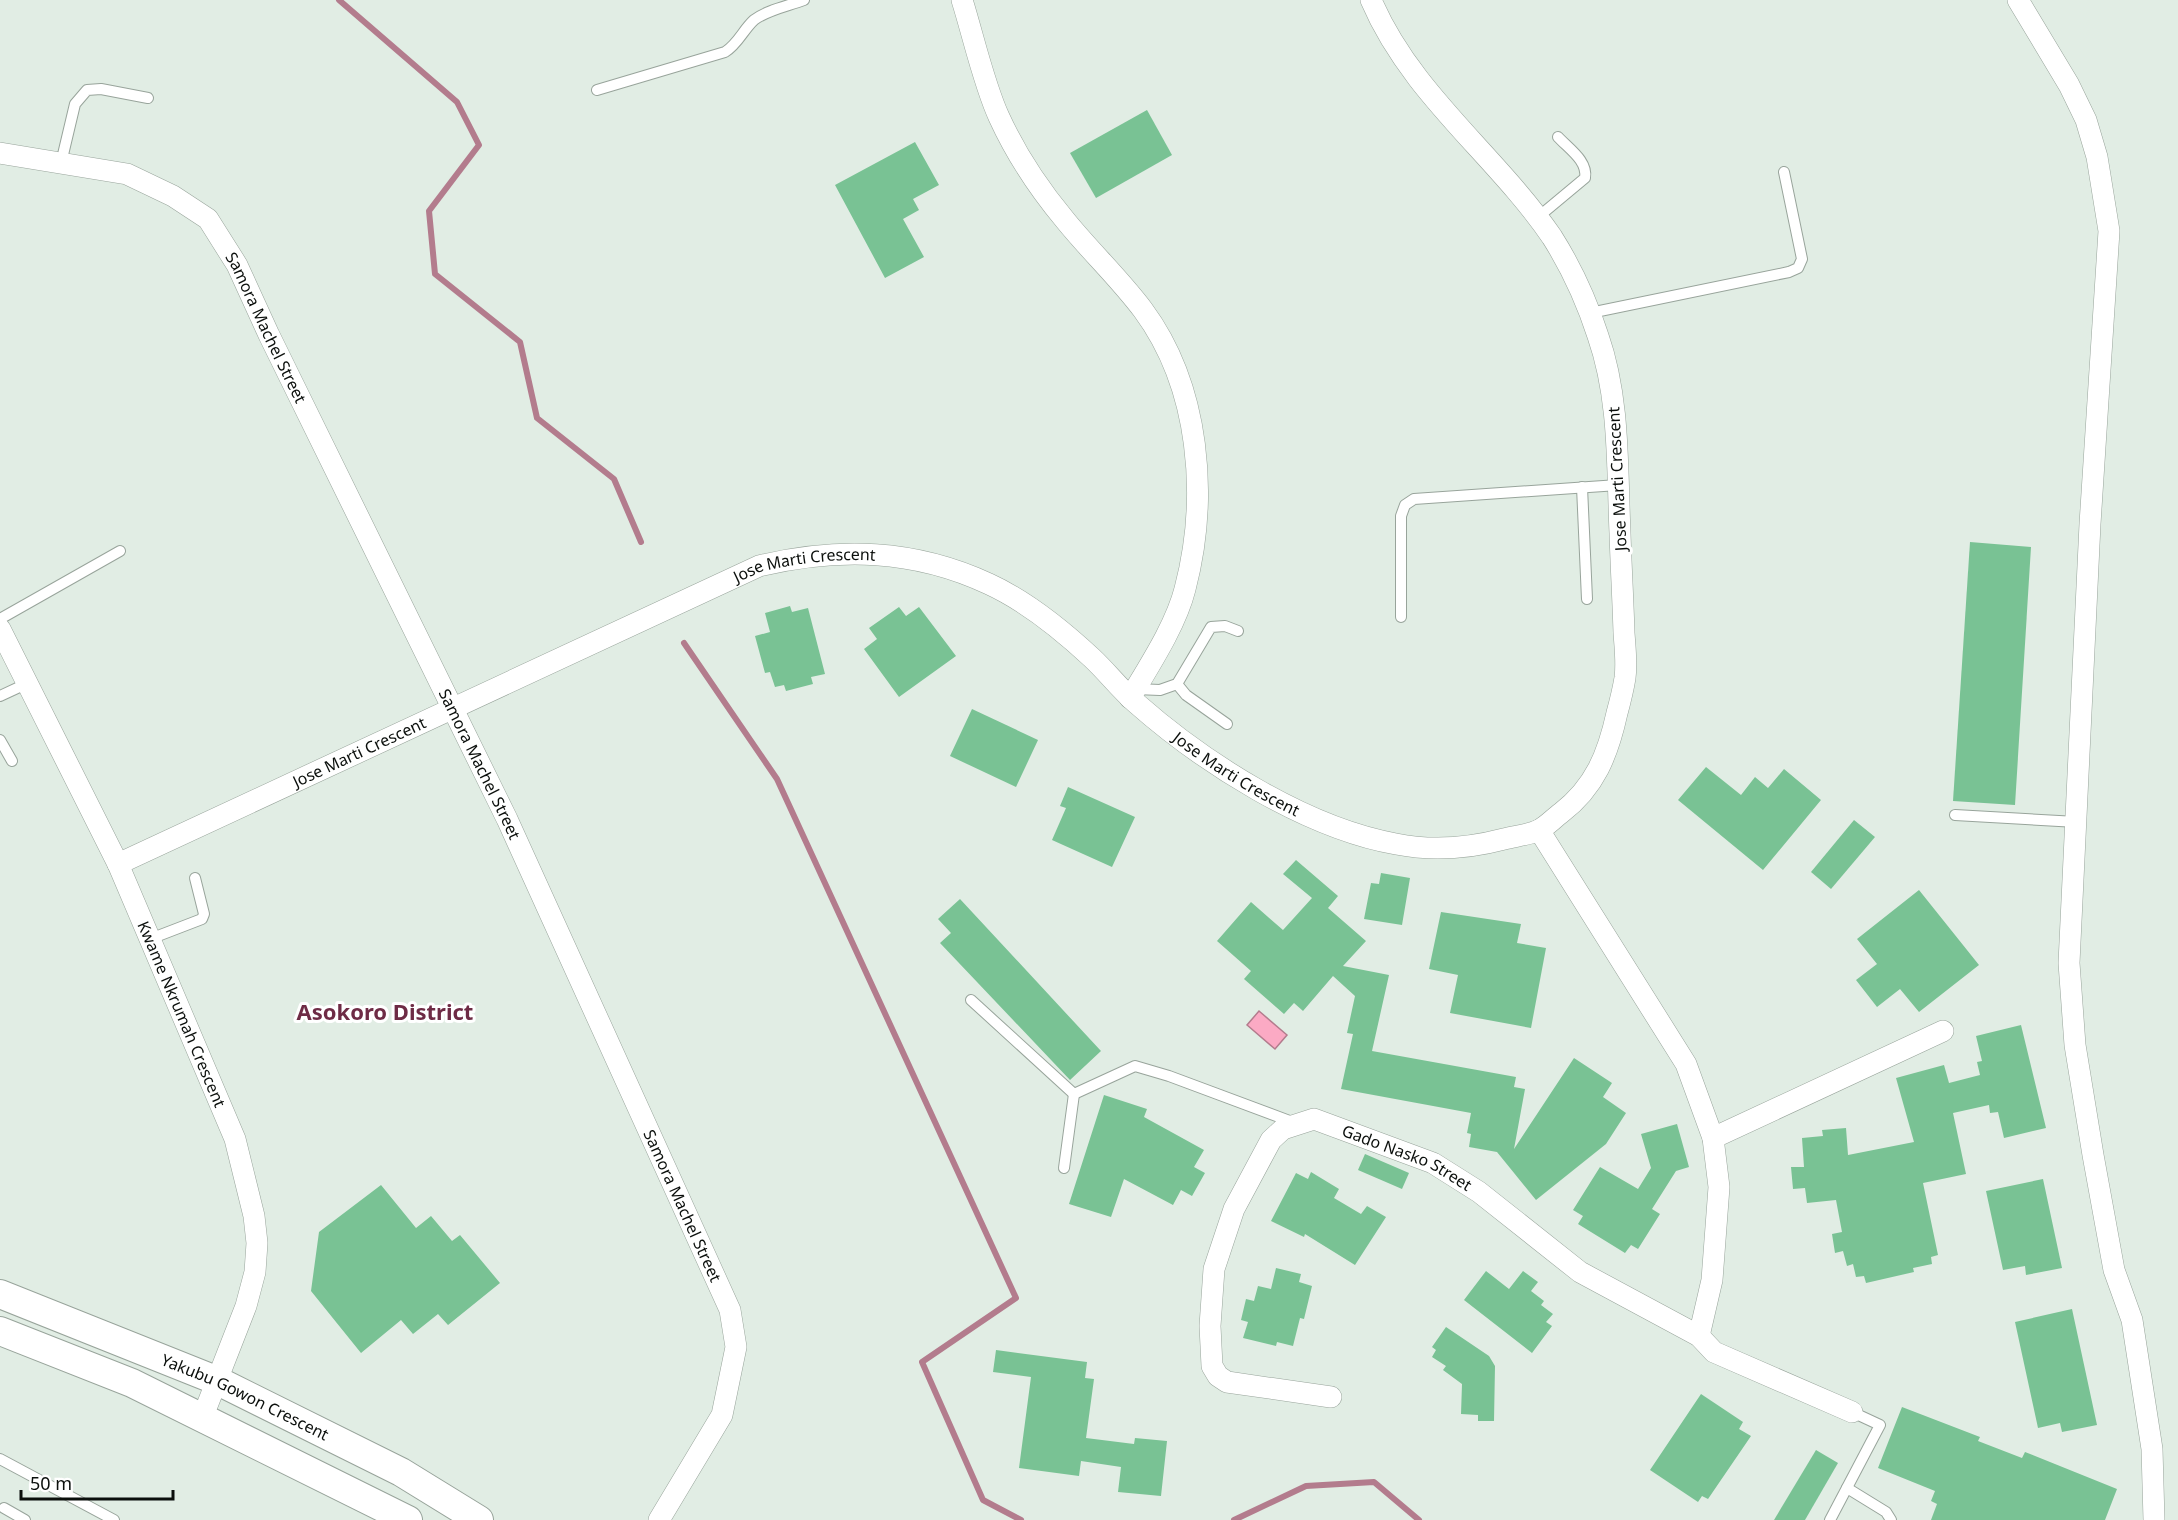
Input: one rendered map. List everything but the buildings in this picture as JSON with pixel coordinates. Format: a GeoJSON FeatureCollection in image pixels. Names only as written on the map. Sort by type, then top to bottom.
{"type":"FeatureCollection","features":[{"type":"Feature","properties":{"kind":"main road","name":"Yakubu Gowon Crescent"},"geometry":{"type":"LineString","coordinates":[[0,1294],[218,1381],[401,1472],[479,1520]]}},
{"type":"Feature","properties":{"kind":"main road"},"geometry":{"type":"LineString","coordinates":[[0,1330],[100,1369],[203,1416],[408,1520]]}},
{"type":"Feature","properties":{"kind":"street"},"geometry":{"type":"LineString","coordinates":[[962,0],[998,116],[1064,219],[1143,310],[1177,369],[1191,420],[1197,486],[1194,545],[1185,591],[1159,648],[1133,694]]}},
{"type":"Feature","properties":{"kind":"street","name":"Jose Marti Crescent"},"geometry":{"type":"LineString","coordinates":[[118,864],[759,567],[794,558],[840,555],[882,554],[916,558],[940,564],[993,586],[1047,620],[1133,694],[1190,748],[1257,790],[1338,827],[1397,844],[1444,847],[1485,844],[1539,830],[1584,793],[1599,770],[1612,736],[1626,674],[1617,429],[1611,387],[1599,338],[1590,314],[1552,238],[1405,61],[1371,0]]}},
{"type":"Feature","properties":{"kind":"street"},"geometry":{"type":"LineString","coordinates":[[2018,0],[2069,85],[2086,120],[2097,157],[2109,231],[2090,524],[2069,963],[2075,1045],[2114,1270],[2132,1320],[2152,1449],[2154,1520]]}},
{"type":"Feature","properties":{"kind":"street","name":"Samora Machel Street"},"geometry":{"type":"LineString","coordinates":[[0,153],[127,174],[173,196],[208,219],[237,265],[269,335],[507,819],[730,1310],[736,1347],[722,1415],[659,1520]]}},
{"type":"Feature","properties":{"kind":"street","name":"Kwame Nkrumah Crescent"},"geometry":{"type":"LineString","coordinates":[[0,629],[118,864],[235,1138],[254,1216],[257,1243],[255,1272],[246,1306],[203,1416]]}},
{"type":"Feature","properties":{"kind":"street"},"geometry":{"type":"LineString","coordinates":[[1539,830],[1686,1064],[1713,1138],[1719,1187],[1712,1280],[1699,1336]]}},
{"type":"Feature","properties":{"kind":"street"},"geometry":{"type":"LineString","coordinates":[[1713,1138],[1943,1031]]}},
{"type":"Feature","properties":{"kind":"street","name":"Gado Nasko Street"},"geometry":{"type":"LineString","coordinates":[[1296,1123],[1314,1119],[1433,1163],[1479,1192],[1580,1272],[1699,1336],[1714,1352],[1852,1412]]}},
{"type":"Feature","properties":{"kind":"street"},"geometry":{"type":"LineString","coordinates":[[1296,1123],[1283,1129],[1270,1140],[1234,1209],[1214,1269],[1210,1326],[1212,1366],[1218,1376],[1227,1382],[1331,1397]]}},
{"type":"Feature","properties":{"kind":"lane"},"geometry":{"type":"LineString","coordinates":[[597,90],[725,52],[734,46],[752,21],[804,0]]}},
{"type":"Feature","properties":{"kind":"lane"},"geometry":{"type":"LineString","coordinates":[[61,163],[75,104],[87,90],[101,89],[148,98]]}},
{"type":"Feature","properties":{"kind":"lane"},"geometry":{"type":"LineString","coordinates":[[1537,218],[1585,178],[1586,170],[1582,162],[1558,137]]}},
{"type":"Feature","properties":{"kind":"lane"},"geometry":{"type":"LineString","coordinates":[[1590,314],[1789,273],[1798,268],[1802,259],[1784,172]]}},
{"type":"Feature","properties":{"kind":"lane"},"geometry":{"type":"LineString","coordinates":[[1401,617],[1401,516],[1405,505],[1414,499],[1618,485]]}},
{"type":"Feature","properties":{"kind":"lane"},"geometry":{"type":"LineString","coordinates":[[1582,487],[1587,600]]}},
{"type":"Feature","properties":{"kind":"lane"},"geometry":{"type":"LineString","coordinates":[[0,619],[120,551]]}},
{"type":"Feature","properties":{"kind":"lane"},"geometry":{"type":"LineString","coordinates":[[1133,694],[1160,690],[1177,684],[1211,627],[1225,626],[1238,631]]}},
{"type":"Feature","properties":{"kind":"lane"},"geometry":{"type":"LineString","coordinates":[[0,696],[28,683]]}},
{"type":"Feature","properties":{"kind":"lane"},"geometry":{"type":"LineString","coordinates":[[1177,684],[1186,695],[1227,724]]}},
{"type":"Feature","properties":{"kind":"lane"},"geometry":{"type":"LineString","coordinates":[[0,740],[12,761]]}},
{"type":"Feature","properties":{"kind":"lane"},"geometry":{"type":"LineString","coordinates":[[1955,814],[2077,822]]}},
{"type":"Feature","properties":{"kind":"lane"},"geometry":{"type":"LineString","coordinates":[[150,939],[203,916],[195,878]]}},
{"type":"Feature","properties":{"kind":"lane"},"geometry":{"type":"LineString","coordinates":[[971,1000],[1074,1094]]}},
{"type":"Feature","properties":{"kind":"lane"},"geometry":{"type":"LineString","coordinates":[[1074,1094],[1135,1066],[1169,1076],[1296,1123]]}},
{"type":"Feature","properties":{"kind":"lane"},"geometry":{"type":"LineString","coordinates":[[1064,1168],[1074,1094]]}},
{"type":"Feature","properties":{"kind":"lane"},"geometry":{"type":"LineString","coordinates":[[1830,1520],[1880,1425],[1852,1412]]}},
{"type":"Feature","properties":{"kind":"lane"},"geometry":{"type":"LineString","coordinates":[[0,1459],[114,1520]]}},
{"type":"Feature","properties":{"kind":"lane"},"geometry":{"type":"LineString","coordinates":[[1847,1488],[1886,1512],[1891,1520]]}},
{"type":"Feature","properties":{"kind":"lane"},"geometry":{"type":"LineString","coordinates":[[4,1508],[25,1520]]}},
{"type":"Feature","properties":{"kind":"shaded area"},"geometry":{"type":"Polygon","coordinates":[[[1259,1011],[1287,1035],[1275,1049],[1247,1025],[1259,1011]]]}},
{"type":"Feature","properties":{"kind":"waterway"},"geometry":{"type":"LineString","coordinates":[[339,0],[457,102],[479,145],[429,211],[435,274],[520,342],[537,418],[614,479],[641,542]]}},
{"type":"Feature","properties":{"kind":"waterway"},"geometry":{"type":"LineString","coordinates":[[684,643],[777,779],[1016,1298],[922,1362],[983,1500],[1021,1520]]}},
{"type":"Feature","properties":{"kind":"waterway"},"geometry":{"type":"LineString","coordinates":[[1234,1520],[1306,1486],[1374,1482],[1419,1520]]}},
{"type":"Feature","properties":{"kind":"district","name":"Asokoro District"},"geometry":{"type":"Point","coordinates":[385,1011]}}]}
